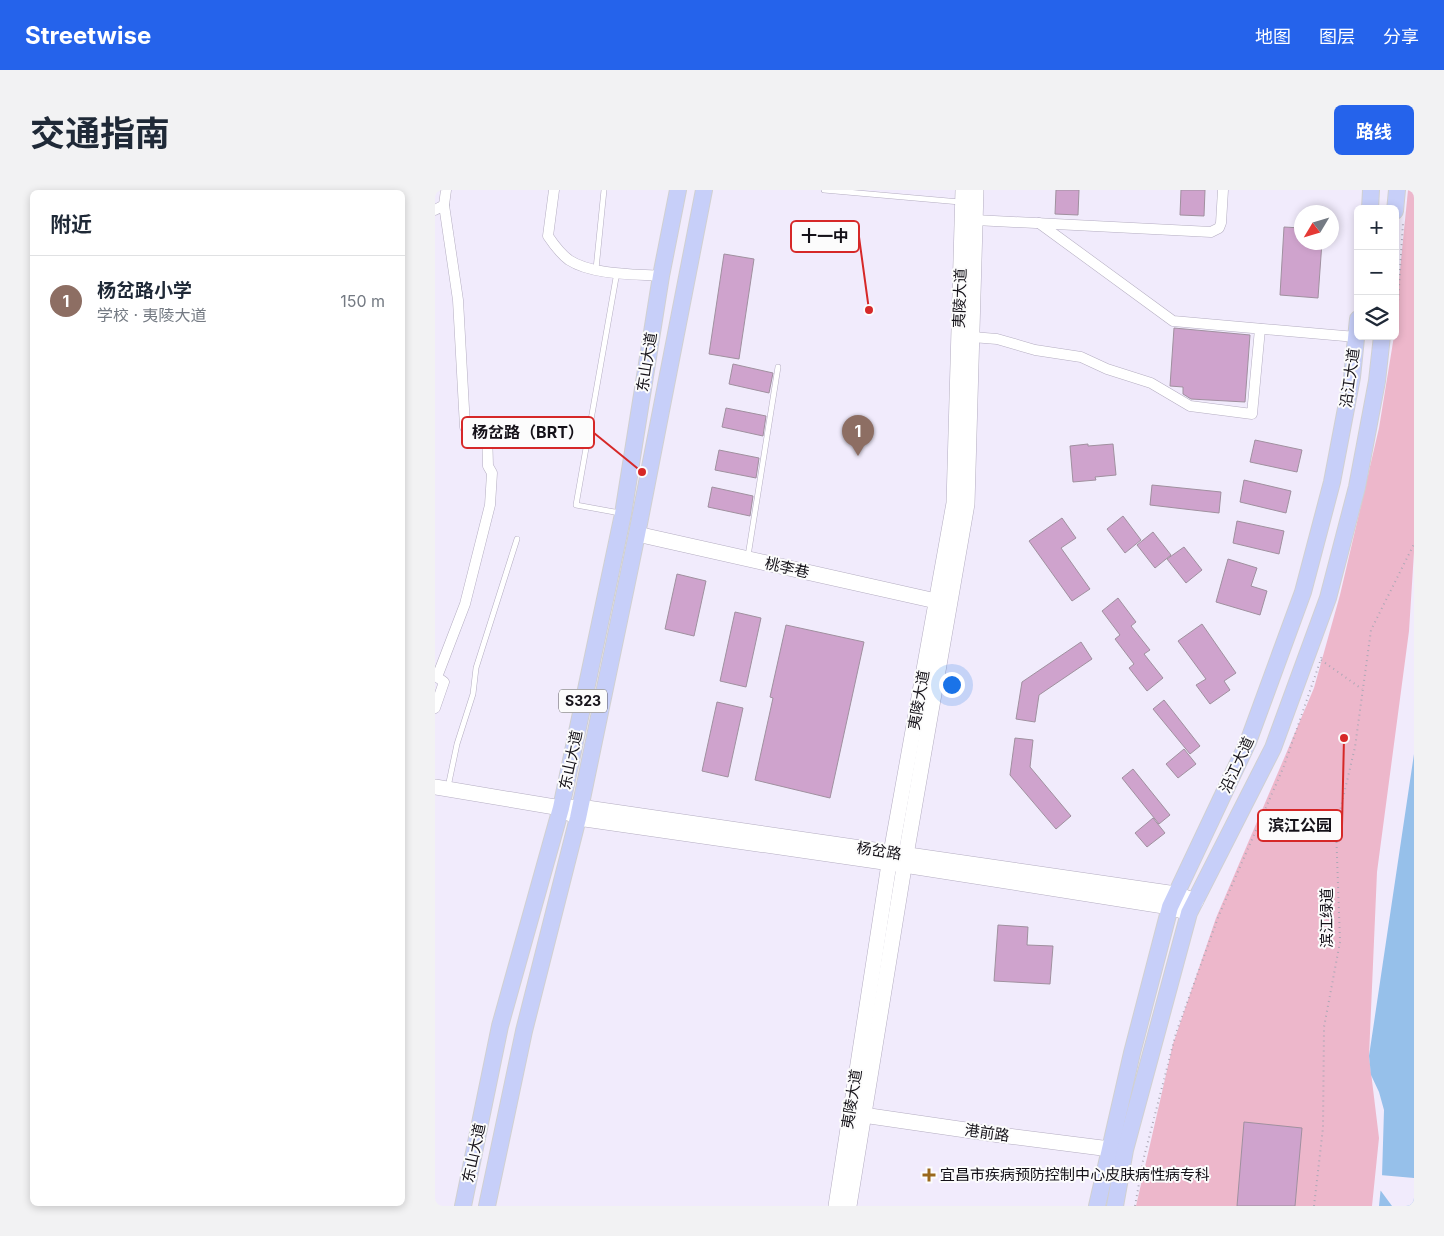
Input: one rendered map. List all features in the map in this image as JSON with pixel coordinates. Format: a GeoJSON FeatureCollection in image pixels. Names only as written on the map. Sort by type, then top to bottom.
{"type":"FeatureCollection","features":[{"type":"Feature","properties":{"kind":"main road","name":"东山大道"},"geometry":{"type":"LineString","coordinates":[[463,1206],[500,1026],[561,808],[623,514],[661,276],[677,190]]}},
{"type":"Feature","properties":{"kind":"main road","name":"东山大道"},"geometry":{"type":"LineString","coordinates":[[487,1206],[524,1031],[579,813],[637,534],[704,190]]}},
{"type":"Feature","properties":{"kind":"main road","name":"夷陵大道"},"geometry":{"type":"LineString","coordinates":[[836,1206],[898,860],[967,504],[976,190]]}},
{"type":"Feature","properties":{"kind":"main road"},"geometry":{"type":"LineString","coordinates":[[1370,205],[1371,190]]}},
{"type":"Feature","properties":{"kind":"main road"},"geometry":{"type":"LineString","coordinates":[[1396,205],[1397,190]]}},
{"type":"Feature","properties":{"kind":"main road","name":"夷陵大道"},"geometry":{"type":"LineString","coordinates":[[849,1206],[936,601],[954,503],[963,196]]}},
{"type":"Feature","properties":{"kind":"main road","name":"沿江大道"},"geometry":{"type":"LineString","coordinates":[[1097,1206],[1132,1053],[1173,901],[1248,742],[1303,592],[1332,482],[1352,377],[1356,340]]}},
{"type":"Feature","properties":{"kind":"main road","name":"沿江大道"},"geometry":{"type":"LineString","coordinates":[[1115,1206],[1125,1150],[1192,907],[1273,748],[1328,598],[1357,487],[1377,381],[1382,340]]}},
{"type":"Feature","properties":{"kind":"main road","name":"桃李巷"},"geometry":{"type":"LineString","coordinates":[[637,534],[936,601]]}},
{"type":"Feature","properties":{"kind":"main road","name":"杨岔路"},"geometry":{"type":"LineString","coordinates":[[441,789],[561,808],[579,813],[1173,901],[1192,907]]}},
{"type":"Feature","properties":{"kind":"main road","name":"港前路"},"geometry":{"type":"LineString","coordinates":[[863,1115],[1111,1149]]}},
{"type":"Feature","properties":{"kind":"street"},"geometry":{"type":"LineString","coordinates":[[435,708],[444,682],[437,677],[465,604],[490,505],[492,473],[488,466],[487,431],[465,427],[458,300],[439,207],[446,190]]}},
{"type":"Feature","properties":{"kind":"street"},"geometry":{"type":"LineString","coordinates":[[554,190],[548,236],[556,248],[569,260],[586,268],[661,276]]}},
{"type":"Feature","properties":{"kind":"street"},"geometry":{"type":"LineString","coordinates":[[975,220],[1211,232],[1219,228],[1221,223],[1223,190]]}},
{"type":"Feature","properties":{"kind":"street"},"geometry":{"type":"LineString","coordinates":[[1039,224],[1173,321],[1354,337]]}},
{"type":"Feature","properties":{"kind":"street"},"geometry":{"type":"LineString","coordinates":[[972,337],[997,339],[1035,350],[1081,357],[1107,369],[1151,383],[1190,406],[1252,414],[1260,329]]}},
{"type":"Feature","properties":{"kind":"lane"},"geometry":{"type":"LineString","coordinates":[[596,269],[604,190]]}},
{"type":"Feature","properties":{"kind":"lane"},"geometry":{"type":"LineString","coordinates":[[824,190],[963,196]]}},
{"type":"Feature","properties":{"kind":"lane"},"geometry":{"type":"LineString","coordinates":[[617,272],[576,505],[623,514]]}},
{"type":"Feature","properties":{"kind":"lane"},"geometry":{"type":"LineString","coordinates":[[748,559],[778,367]]}},
{"type":"Feature","properties":{"kind":"lane"},"geometry":{"type":"LineString","coordinates":[[441,789],[473,694],[476,668],[517,539]]}},
{"type":"Feature","properties":{"kind":"path","name":"滨江绿道"},"geometry":{"type":"LineString","coordinates":[[1314,1206],[1323,1128],[1324,1027],[1341,942],[1336,828],[1355,747],[1371,630],[1414,544]]}},
{"type":"Feature","properties":{"kind":"path"},"geometry":{"type":"LineString","coordinates":[[1321,660],[1363,690]]}},
{"type":"Feature","properties":{"kind":"shaded area"},"geometry":{"type":"Polygon","coordinates":[[[1408,190],[1414,190],[1414,552],[1409,631],[1377,872],[1369,1056],[1379,1138],[1372,1206],[1136,1206],[1173,1044],[1216,918],[1314,688],[1340,595],[1379,428],[1393,340],[1399,340],[1399,281],[1408,190]]]}},
{"type":"Feature","properties":{"kind":"water"},"geometry":{"type":"Polygon","coordinates":[[[1414,754],[1414,1206],[1379,1206],[1384,1110],[1379,1092],[1371,1075],[1369,1056],[1414,754]]]}},
{"type":"Feature","properties":{"kind":"pier"},"geometry":{"type":"Polygon","coordinates":[[[1380,1175],[1414,1178],[1414,1206],[1392,1206],[1381,1191],[1378,1190],[1380,1175]]]}},
{"type":"Feature","properties":{"kind":"building"},"geometry":{"type":"Polygon","coordinates":[[[1056,190],[1079,190],[1078,215],[1055,214],[1056,190]]]}},
{"type":"Feature","properties":{"kind":"building"},"geometry":{"type":"Polygon","coordinates":[[[1181,190],[1205,190],[1204,216],[1180,215],[1181,190]]]}},
{"type":"Feature","properties":{"kind":"building"},"geometry":{"type":"Polygon","coordinates":[[[1284,227],[1294,228],[1294,250],[1321,250],[1318,298],[1280,295],[1284,227]]]}},
{"type":"Feature","properties":{"kind":"building"},"geometry":{"type":"Polygon","coordinates":[[[724,254],[754,259],[739,359],[709,354],[724,254]]]}},
{"type":"Feature","properties":{"kind":"building"},"geometry":{"type":"Polygon","coordinates":[[[1174,328],[1250,335],[1245,402],[1191,399],[1183,394],[1183,387],[1170,386],[1174,328]]]}},
{"type":"Feature","properties":{"kind":"building"},"geometry":{"type":"Polygon","coordinates":[[[733,364],[773,373],[769,393],[729,384],[733,364]]]}},
{"type":"Feature","properties":{"kind":"building"},"geometry":{"type":"Polygon","coordinates":[[[726,408],[766,416],[763,436],[722,427],[726,408]]]}},
{"type":"Feature","properties":{"kind":"building"},"geometry":{"type":"Polygon","coordinates":[[[1255,440],[1302,450],[1297,472],[1250,462],[1255,440]]]}},
{"type":"Feature","properties":{"kind":"building"},"geometry":{"type":"Polygon","coordinates":[[[1088,444],[1088,446],[1113,444],[1116,475],[1095,477],[1096,480],[1073,482],[1070,446],[1088,444]]]}},
{"type":"Feature","properties":{"kind":"building"},"geometry":{"type":"Polygon","coordinates":[[[719,450],[759,458],[756,478],[715,470],[719,450]]]}},
{"type":"Feature","properties":{"kind":"building"},"geometry":{"type":"Polygon","coordinates":[[[1244,480],[1291,491],[1286,513],[1240,502],[1244,480]]]}},
{"type":"Feature","properties":{"kind":"building"},"geometry":{"type":"Polygon","coordinates":[[[1152,485],[1221,492],[1219,513],[1150,505],[1152,485]]]}},
{"type":"Feature","properties":{"kind":"building"},"geometry":{"type":"Polygon","coordinates":[[[712,487],[753,496],[750,516],[708,507],[712,487]]]}},
{"type":"Feature","properties":{"kind":"building"},"geometry":{"type":"Polygon","coordinates":[[[1123,516],[1141,540],[1125,553],[1107,529],[1123,516]]]}},
{"type":"Feature","properties":{"kind":"building"},"geometry":{"type":"Polygon","coordinates":[[[1062,518],[1076,538],[1061,548],[1090,589],[1072,601],[1029,541],[1062,518]]]}},
{"type":"Feature","properties":{"kind":"building"},"geometry":{"type":"Polygon","coordinates":[[[1237,521],[1284,531],[1279,554],[1233,543],[1237,521]]]}},
{"type":"Feature","properties":{"kind":"building"},"geometry":{"type":"Polygon","coordinates":[[[1153,532],[1171,555],[1155,568],[1137,545],[1153,532]]]}},
{"type":"Feature","properties":{"kind":"building"},"geometry":{"type":"Polygon","coordinates":[[[1184,547],[1202,570],[1186,583],[1167,559],[1184,547]]]}},
{"type":"Feature","properties":{"kind":"building"},"geometry":{"type":"Polygon","coordinates":[[[1228,559],[1257,568],[1251,586],[1267,591],[1260,615],[1216,602],[1228,559]]]}},
{"type":"Feature","properties":{"kind":"building"},"geometry":{"type":"Polygon","coordinates":[[[677,574],[706,581],[694,636],[665,629],[677,574]]]}},
{"type":"Feature","properties":{"kind":"building"},"geometry":{"type":"Polygon","coordinates":[[[1118,598],[1136,622],[1131,626],[1150,650],[1144,654],[1163,678],[1147,691],[1129,668],[1134,664],[1115,639],[1120,635],[1102,611],[1118,598]]]}},
{"type":"Feature","properties":{"kind":"building"},"geometry":{"type":"Polygon","coordinates":[[[735,612],[761,618],[746,687],[720,681],[735,612]]]}},
{"type":"Feature","properties":{"kind":"building"},"geometry":{"type":"Polygon","coordinates":[[[1202,624],[1236,673],[1224,681],[1230,690],[1210,704],[1196,685],[1206,679],[1178,641],[1202,624]]]}},
{"type":"Feature","properties":{"kind":"building"},"geometry":{"type":"Polygon","coordinates":[[[786,625],[864,642],[830,798],[755,780],[773,698],[770,697],[786,625]]]}},
{"type":"Feature","properties":{"kind":"building"},"geometry":{"type":"Polygon","coordinates":[[[1081,642],[1092,659],[1039,695],[1035,722],[1016,719],[1022,682],[1081,642]]]}},
{"type":"Feature","properties":{"kind":"building"},"geometry":{"type":"Polygon","coordinates":[[[1164,700],[1200,746],[1190,754],[1153,709],[1164,700]]]}},
{"type":"Feature","properties":{"kind":"building"},"geometry":{"type":"Polygon","coordinates":[[[717,702],[743,708],[728,777],[702,771],[717,702]]]}},
{"type":"Feature","properties":{"kind":"building"},"geometry":{"type":"Polygon","coordinates":[[[1015,738],[1033,740],[1030,767],[1071,816],[1056,829],[1010,775],[1015,738]]]}},
{"type":"Feature","properties":{"kind":"building"},"geometry":{"type":"Polygon","coordinates":[[[1184,749],[1196,764],[1178,778],[1166,764],[1184,749]]]}},
{"type":"Feature","properties":{"kind":"building"},"geometry":{"type":"Polygon","coordinates":[[[1133,769],[1170,815],[1159,824],[1122,778],[1133,769]]]}},
{"type":"Feature","properties":{"kind":"building"},"geometry":{"type":"Polygon","coordinates":[[[1153,818],[1165,833],[1147,847],[1135,833],[1153,818]]]}},
{"type":"Feature","properties":{"kind":"building"},"geometry":{"type":"Polygon","coordinates":[[[998,925],[1028,927],[1027,945],[1053,946],[1050,984],[994,981],[998,925]]]}},
{"type":"Feature","properties":{"kind":"building"},"geometry":{"type":"Polygon","coordinates":[[[1244,1122],[1302,1128],[1295,1206],[1237,1206],[1244,1122]]]}},
{"type":"Feature","properties":{"kind":"place","name":"十一中"},"geometry":{"type":"Point","coordinates":[869,310]}},
{"type":"Feature","properties":{"kind":"place","name":"杨岔路小学"},"geometry":{"type":"Point","coordinates":[858,456]}},
{"type":"Feature","properties":{"kind":"place","name":"杨岔路（BRT）"},"geometry":{"type":"Point","coordinates":[642,472]}},
{"type":"Feature","properties":{"kind":"place","name":"滨江公园"},"geometry":{"type":"Point","coordinates":[1344,738]}},
{"type":"Feature","properties":{"kind":"place","name":"宜昌市疾病预防控制中心皮肤病性病专科"},"geometry":{"type":"Point","coordinates":[929,1175]}}]}
